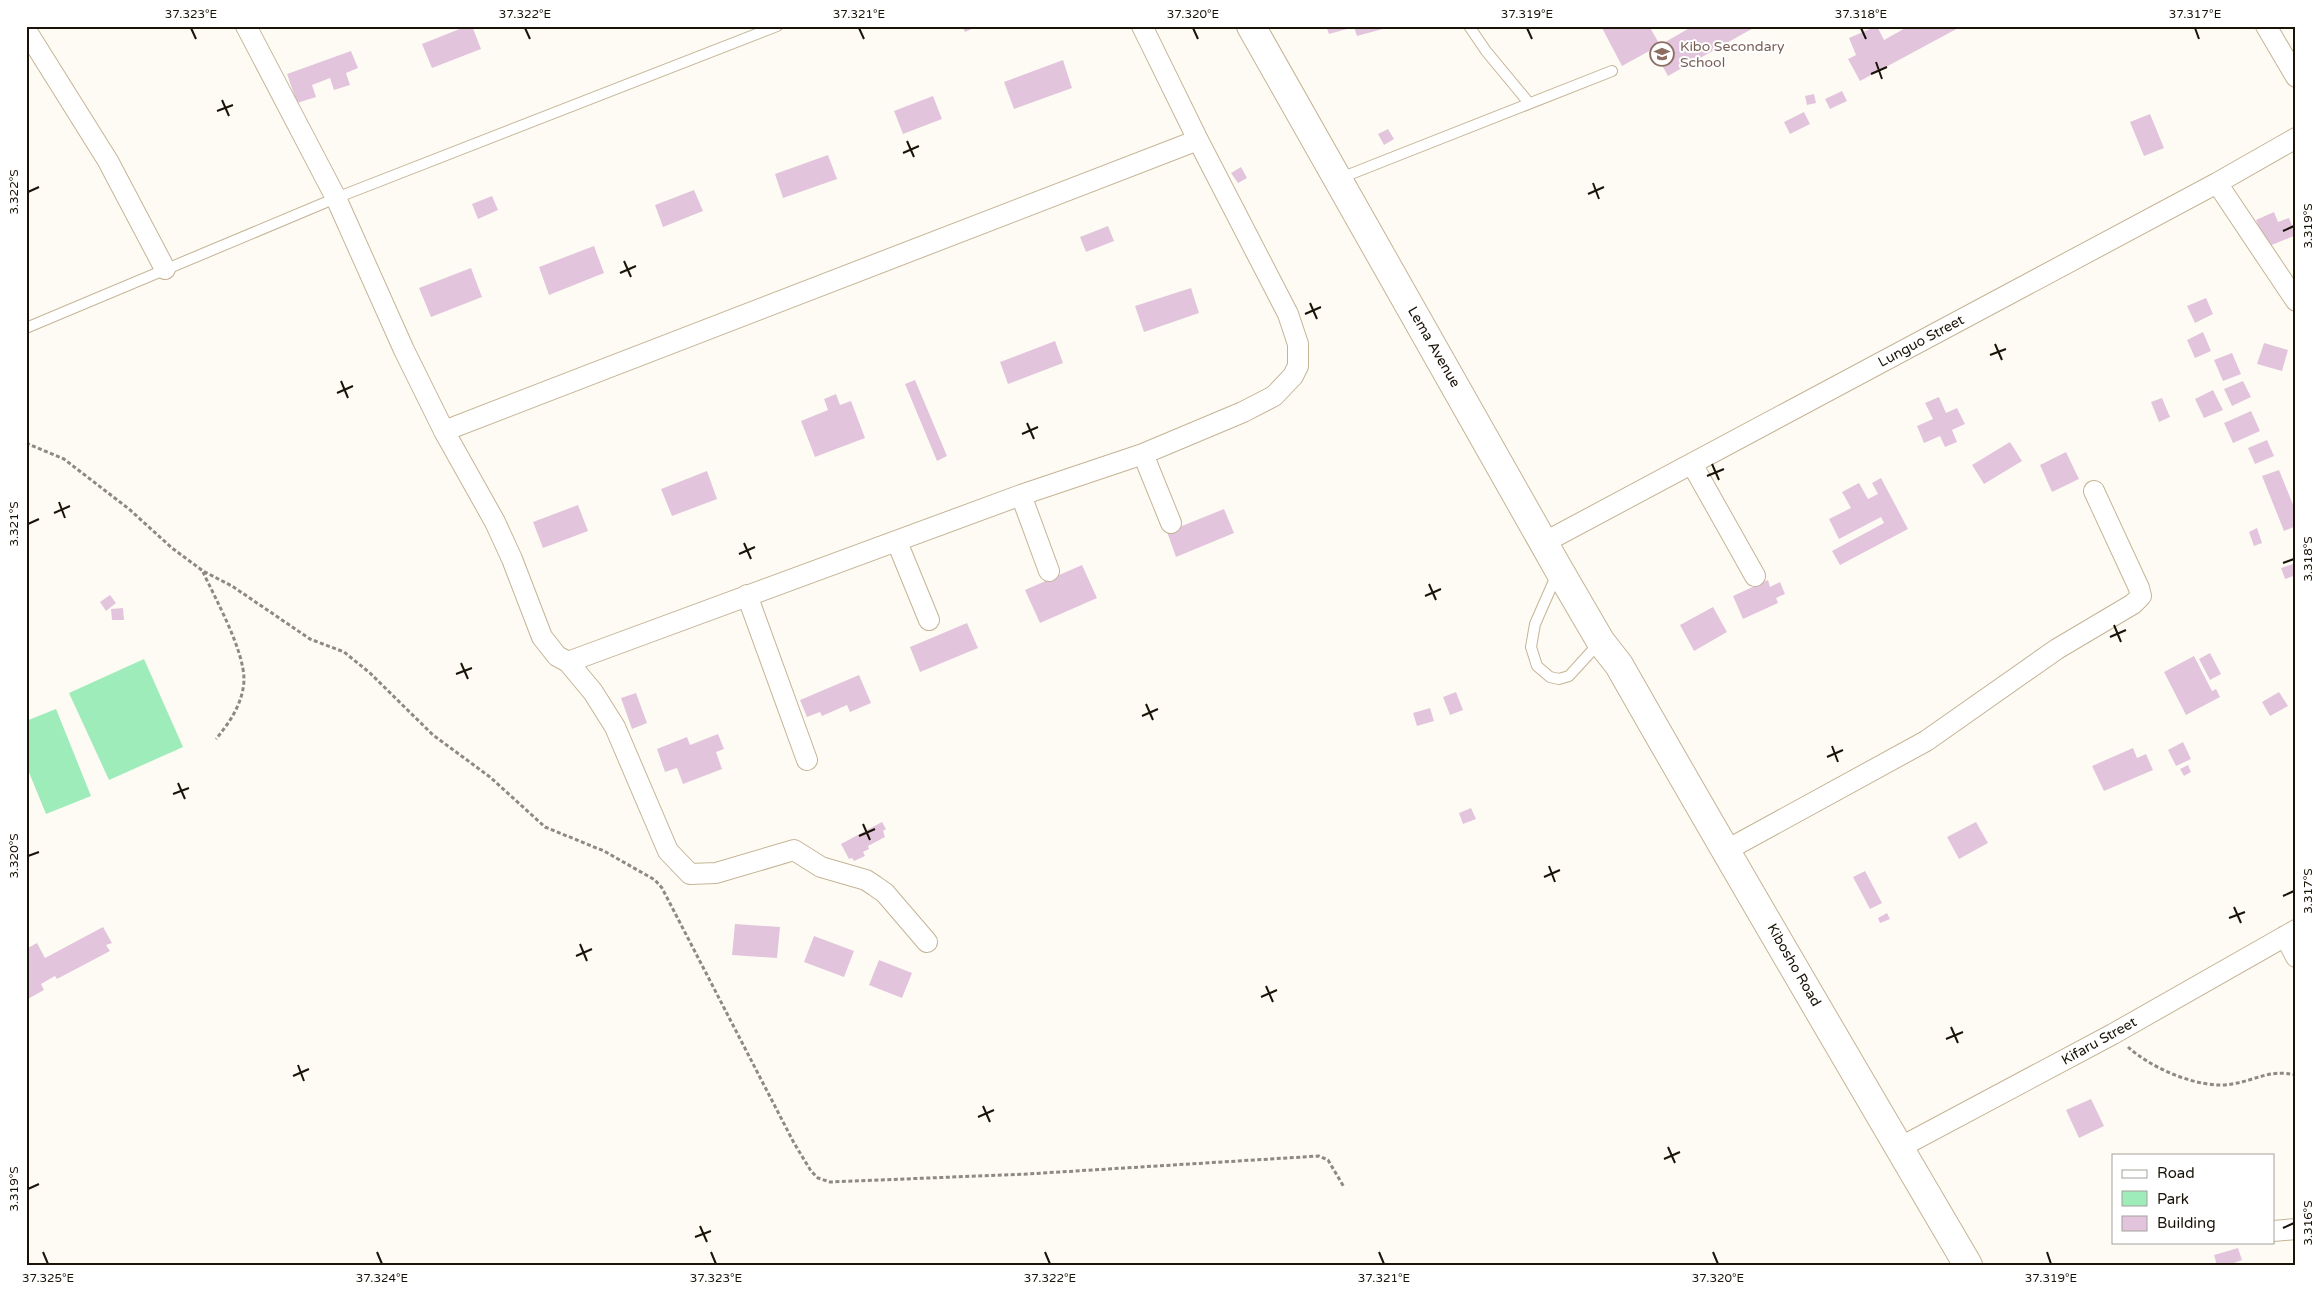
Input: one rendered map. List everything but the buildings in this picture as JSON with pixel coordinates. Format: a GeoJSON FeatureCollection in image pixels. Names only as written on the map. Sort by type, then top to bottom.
{"type":"FeatureCollection","features":[{"type":"Feature","properties":{"kind":"main road","name":"Lema Avenue"},"geometry":{"type":"LineString","coordinates":[[1252,26],[1545,542],[1559,570],[1601,642],[1620,665]]}},
{"type":"Feature","properties":{"kind":"main road","name":"Kibosho Road"},"geometry":{"type":"LineString","coordinates":[[1620,665],[1724,851],[1770,925],[1968,1265]]}},
{"type":"Feature","properties":{"kind":"street"},"geometry":{"type":"LineString","coordinates":[[246,26],[336,198],[404,350],[444,431],[495,522],[512,559],[542,638],[557,656],[568,662],[606,710],[668,851],[676,862],[690,874],[716,873],[794,850],[821,867],[866,880],[875,886],[885,893],[927,942]]}},
{"type":"Feature","properties":{"kind":"street"},"geometry":{"type":"LineString","coordinates":[[568,662],[1022,495],[1143,454],[1243,412],[1274,396],[1287,385],[1298,366],[1298,344],[1288,314],[1198,140],[1142,26]]}},
{"type":"Feature","properties":{"kind":"street"},"geometry":{"type":"LineString","coordinates":[[2266,26],[2296,77]]}},
{"type":"Feature","properties":{"kind":"street"},"geometry":{"type":"LineString","coordinates":[[26,30],[108,161],[165,269]]}},
{"type":"Feature","properties":{"kind":"street","name":"Lunguo Street"},"geometry":{"type":"LineString","coordinates":[[1545,542],[2217,183],[2296,138]]}},
{"type":"Feature","properties":{"kind":"street"},"geometry":{"type":"LineString","coordinates":[[444,431],[1198,140]]}},
{"type":"Feature","properties":{"kind":"street"},"geometry":{"type":"LineString","coordinates":[[2217,183],[2296,301]]}},
{"type":"Feature","properties":{"kind":"street"},"geometry":{"type":"LineString","coordinates":[[1143,454],[1171,522]]}},
{"type":"Feature","properties":{"kind":"street"},"geometry":{"type":"LineString","coordinates":[[1692,464],[1755,576]]}},
{"type":"Feature","properties":{"kind":"street"},"geometry":{"type":"LineString","coordinates":[[1724,851],[1926,741],[2057,649],[2133,604],[2141,596],[2139,588],[2094,491]]}},
{"type":"Feature","properties":{"kind":"street"},"geometry":{"type":"LineString","coordinates":[[1022,495],[1050,571]]}},
{"type":"Feature","properties":{"kind":"street"},"geometry":{"type":"LineString","coordinates":[[897,542],[929,620]]}},
{"type":"Feature","properties":{"kind":"street"},"geometry":{"type":"LineString","coordinates":[[748,595],[807,760]]}},
{"type":"Feature","properties":{"kind":"street"},"geometry":{"type":"LineString","coordinates":[[2290,933],[2296,957]]}},
{"type":"Feature","properties":{"kind":"street","name":"Kifaru Street"},"geometry":{"type":"LineString","coordinates":[[1900,1148],[2113,1034],[2290,933]]}},
{"type":"Feature","properties":{"kind":"street"},"geometry":{"type":"LineString","coordinates":[[2274,1231],[2296,1229]]}},
{"type":"Feature","properties":{"kind":"lane"},"geometry":{"type":"LineString","coordinates":[[26,328],[336,198],[777,26]]}},
{"type":"Feature","properties":{"kind":"lane"},"geometry":{"type":"LineString","coordinates":[[1470,26],[1486,50],[1529,103]]}},
{"type":"Feature","properties":{"kind":"lane"},"geometry":{"type":"LineString","coordinates":[[1338,179],[1612,71]]}},
{"type":"Feature","properties":{"kind":"lane"},"geometry":{"type":"LineString","coordinates":[[1559,570],[1535,624],[1531,647],[1537,666],[1550,677],[1559,679],[1569,676],[1601,642]]}},
{"type":"Feature","properties":{"kind":"path"},"geometry":{"type":"LineString","coordinates":[[26,443],[64,459],[129,508],[172,548],[203,571],[232,586],[310,639],[344,652],[370,674],[425,728],[490,777],[545,827],[604,851],[655,880],[662,888],[734,1022],[794,1143],[818,1178],[830,1182],[1027,1174],[1319,1156],[1328,1160],[1344,1188]]}},
{"type":"Feature","properties":{"kind":"path"},"geometry":{"type":"LineString","coordinates":[[203,571],[228,625],[244,680],[240,700],[230,722],[216,739]]}},
{"type":"Feature","properties":{"kind":"path"},"geometry":{"type":"LineString","coordinates":[[2113,1034],[2152,1065],[2196,1082],[2222,1086],[2269,1073],[2281,1072],[2296,1075]]}},
{"type":"Feature","properties":{"kind":"green space"},"geometry":{"type":"Polygon","coordinates":[[[144,659],[183,747],[109,780],[69,693],[144,659]]]}},
{"type":"Feature","properties":{"kind":"green space"},"geometry":{"type":"Polygon","coordinates":[[[56,709],[91,796],[46,814],[26,765],[26,721],[56,709]]]}},
{"type":"Feature","properties":{"kind":"place","name":"Kibo Secondary School"},"geometry":{"type":"Point","coordinates":[1662,54]}}]}
